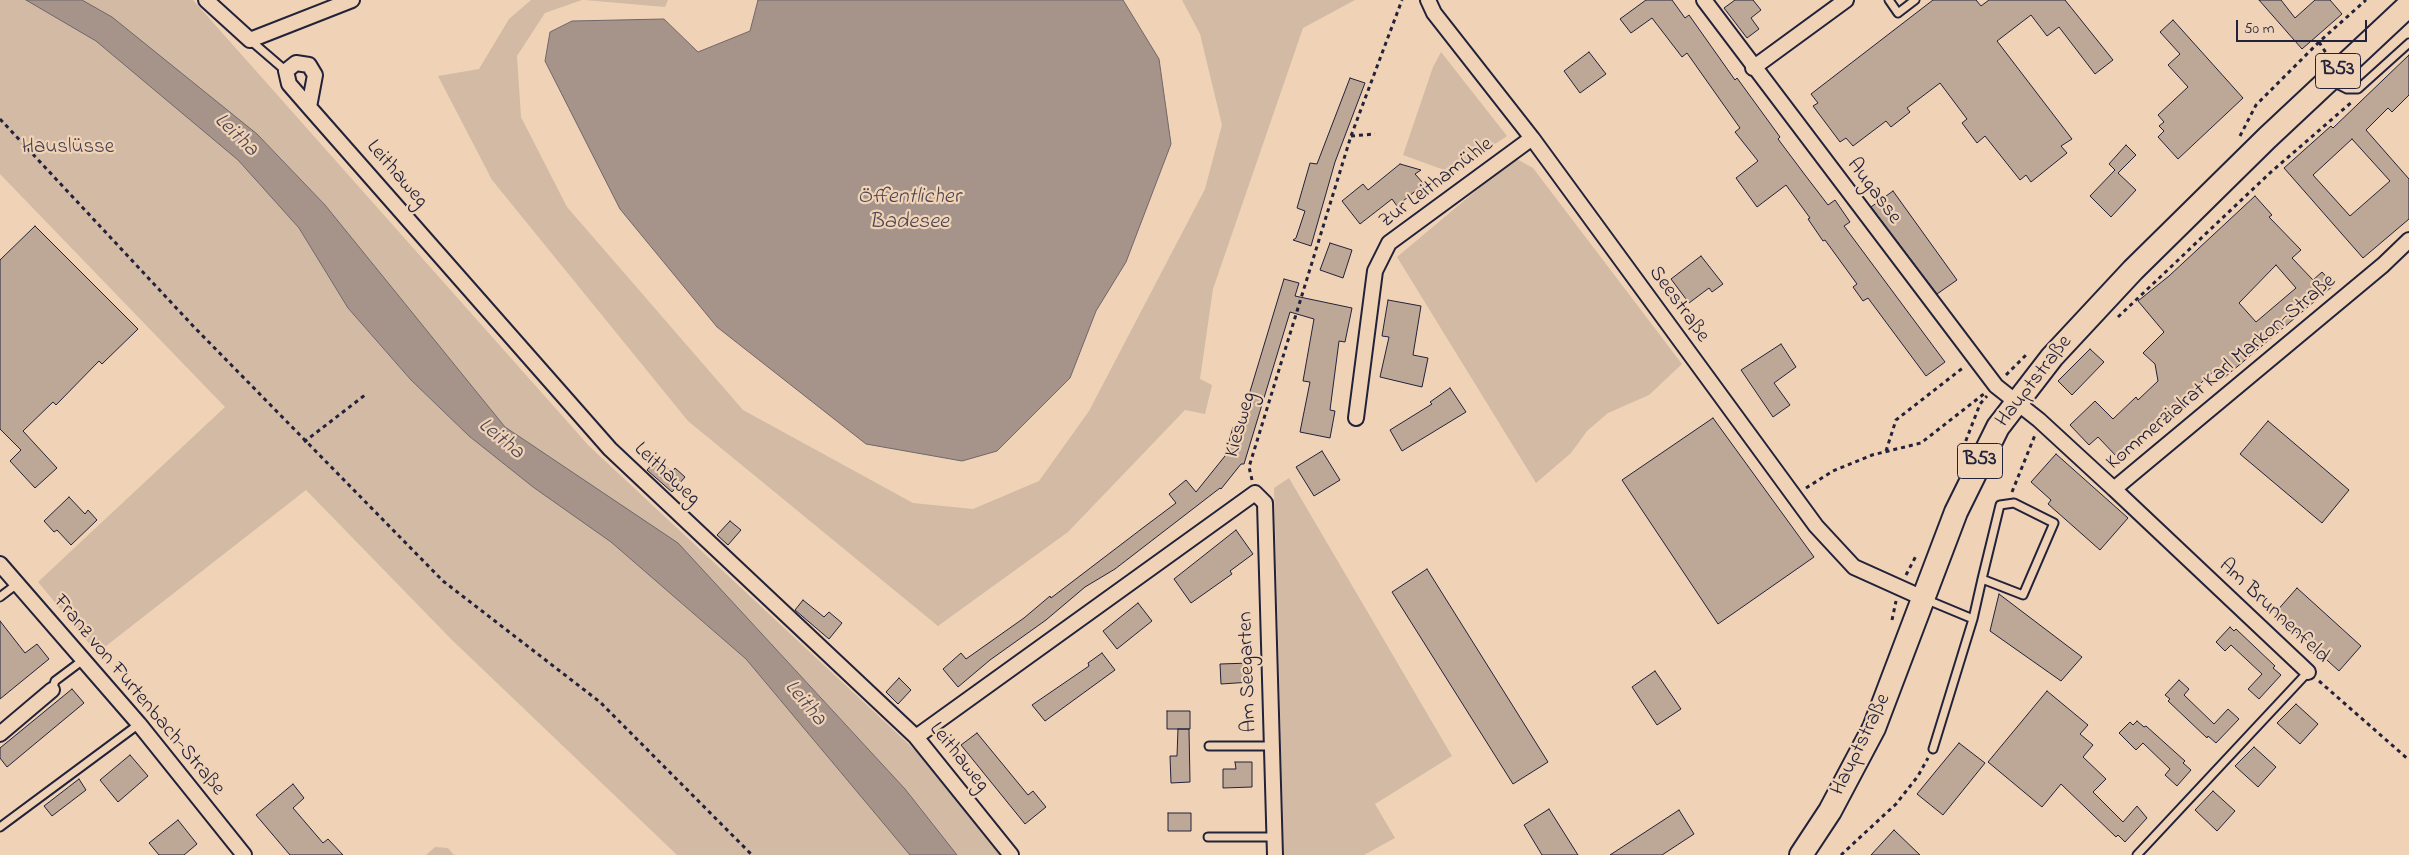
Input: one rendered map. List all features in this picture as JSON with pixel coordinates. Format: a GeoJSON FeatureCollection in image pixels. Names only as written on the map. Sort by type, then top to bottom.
{"type":"FeatureCollection","features":[{"type":"Feature","properties":{"kind":"main road","name":"Hauptstraße"},"geometry":{"type":"LineString","coordinates":[[1801,855],[1830,811],[1874,728],[1925,599],[1956,512],[1998,427],[2052,357],[2133,270],[2328,80],[2409,5]]}},
{"type":"Feature","properties":{"kind":"street"},"geometry":{"type":"LineString","coordinates":[[206,0],[250,40],[352,0]]}},
{"type":"Feature","properties":{"kind":"street","name":"Seestraße"},"geometry":{"type":"LineString","coordinates":[[1428,0],[1434,13],[1532,138],[1816,526],[1854,567],[1925,599]]}},
{"type":"Feature","properties":{"kind":"street","name":"Augasse"},"geometry":{"type":"LineString","coordinates":[[1704,0],[1753,68],[1974,358],[1996,386],[2016,402]]}},
{"type":"Feature","properties":{"kind":"street"},"geometry":{"type":"LineString","coordinates":[[1753,68],[1846,0]]}},
{"type":"Feature","properties":{"kind":"street"},"geometry":{"type":"LineString","coordinates":[[286,72],[296,63],[309,65],[315,75],[309,107]]}},
{"type":"Feature","properties":{"kind":"street","name":"Leithaweg"},"geometry":{"type":"LineString","coordinates":[[286,72],[290,84],[309,107],[610,449],[916,737],[1010,855]]}},
{"type":"Feature","properties":{"kind":"street","name":"Zur Leithamühle"},"geometry":{"type":"LineString","coordinates":[[1356,418],[1375,271],[1389,244],[1532,138]]}},
{"type":"Feature","properties":{"kind":"street","name":"Kommerzialrat Karl Markon-Straße"},"geometry":{"type":"LineString","coordinates":[[2016,402],[2039,420],[2114,489],[2382,265],[2409,240]]}},
{"type":"Feature","properties":{"kind":"street","name":"Am Brunnenfeld"},"geometry":{"type":"LineString","coordinates":[[2114,489],[2308,672]]}},
{"type":"Feature","properties":{"kind":"street"},"geometry":{"type":"LineString","coordinates":[[916,737],[1255,493]]}},
{"type":"Feature","properties":{"kind":"street","name":"Am Seegarten"},"geometry":{"type":"LineString","coordinates":[[1255,493],[1265,502],[1275,855]]}},
{"type":"Feature","properties":{"kind":"street","name":"Franz von Furtenbach-Straße"},"geometry":{"type":"LineString","coordinates":[[0,564],[139,724],[244,855]]}},
{"type":"Feature","properties":{"kind":"street"},"geometry":{"type":"LineString","coordinates":[[0,734],[52,690]]}},
{"type":"Feature","properties":{"kind":"lane"},"geometry":{"type":"LineString","coordinates":[[1889,0],[1898,13],[1915,0]]}},
{"type":"Feature","properties":{"kind":"lane"},"geometry":{"type":"LineString","coordinates":[[250,40],[286,72]]}},
{"type":"Feature","properties":{"kind":"lane"},"geometry":{"type":"LineString","coordinates":[[2328,80],[2347,89],[2358,89],[2409,43]]}},
{"type":"Feature","properties":{"kind":"lane"},"geometry":{"type":"LineString","coordinates":[[1933,748],[1973,619],[1982,579],[2000,505],[2014,503],[2054,523],[2023,595],[1982,579]]}},
{"type":"Feature","properties":{"kind":"lane"},"geometry":{"type":"LineString","coordinates":[[0,597],[17,584]]}},
{"type":"Feature","properties":{"kind":"lane"},"geometry":{"type":"LineString","coordinates":[[1925,599],[1973,619]]}},
{"type":"Feature","properties":{"kind":"lane"},"geometry":{"type":"LineString","coordinates":[[52,690],[55,681],[83,660]]}},
{"type":"Feature","properties":{"kind":"lane"},"geometry":{"type":"LineString","coordinates":[[2137,855],[2308,672]]}},
{"type":"Feature","properties":{"kind":"lane"},"geometry":{"type":"LineString","coordinates":[[0,827],[139,724]]}},
{"type":"Feature","properties":{"kind":"lane"},"geometry":{"type":"LineString","coordinates":[[1209,746],[1272,746]]}},
{"type":"Feature","properties":{"kind":"lane"},"geometry":{"type":"LineString","coordinates":[[1208,837],[1274,837]]}},
{"type":"Feature","properties":{"kind":"path","name":"Kiesweg"},"geometry":{"type":"LineString","coordinates":[[1255,493],[1249,467],[1351,136],[1402,0]]}},
{"type":"Feature","properties":{"kind":"path"},"geometry":{"type":"LineString","coordinates":[[2114,321],[2271,172],[2354,100]]}},
{"type":"Feature","properties":{"kind":"path"},"geometry":{"type":"LineString","coordinates":[[0,119],[304,442],[443,581],[600,702],[752,855]]}},
{"type":"Feature","properties":{"kind":"path"},"geometry":{"type":"LineString","coordinates":[[1351,136],[1375,134]]}},
{"type":"Feature","properties":{"kind":"path"},"geometry":{"type":"LineString","coordinates":[[1886,452],[1896,420],[1974,358]]}},
{"type":"Feature","properties":{"kind":"path"},"geometry":{"type":"LineString","coordinates":[[1793,496],[1834,471],[1872,455],[1921,443],[1977,397],[1996,386]]}},
{"type":"Feature","properties":{"kind":"path"},"geometry":{"type":"LineString","coordinates":[[304,442],[365,395]]}},
{"type":"Feature","properties":{"kind":"path"},"geometry":{"type":"LineString","coordinates":[[2007,504],[2039,420]]}},
{"type":"Feature","properties":{"kind":"path","name":"Am Brunnenfeld"},"geometry":{"type":"LineString","coordinates":[[2308,672],[2409,760]]}},
{"type":"Feature","properties":{"kind":"path"},"geometry":{"type":"LineString","coordinates":[[1841,855],[1896,804],[1918,776],[1933,748]]}},
{"type":"Feature","properties":{"kind":"green space","name":"Hauslüsse"},"geometry":{"type":"Polygon","coordinates":[[[0,0],[193,0],[589,446],[930,764],[1002,855],[957,855],[905,789],[753,624],[576,475],[505,427],[325,205],[257,134],[127,66],[238,160],[299,228],[348,308],[411,380],[469,436],[533,487],[611,542],[746,659],[910,855],[677,855],[452,640],[306,490],[97,653],[38,582],[225,407],[0,174],[0,0]]]}},
{"type":"Feature","properties":{"kind":"green space"},"geometry":{"type":"Polygon","coordinates":[[[531,0],[582,0],[545,13],[517,56],[521,117],[567,207],[743,410],[913,503],[973,509],[1039,481],[1089,411],[1205,189],[1222,125],[1200,34],[1182,0],[1355,0],[1303,28],[1213,289],[1200,379],[1212,385],[1205,414],[1185,410],[1068,532],[938,626],[688,421],[492,180],[438,76],[479,69],[509,19],[531,0]]]}},
{"type":"Feature","properties":{"kind":"green space"},"geometry":{"type":"Polygon","coordinates":[[[584,0],[668,0],[665,7],[584,0]]]}},
{"type":"Feature","properties":{"kind":"green space"},"geometry":{"type":"Polygon","coordinates":[[[1441,52],[1507,136],[1450,174],[1447,171],[1403,155],[1433,67],[1441,52]]]}},
{"type":"Feature","properties":{"kind":"green space"},"geometry":{"type":"Polygon","coordinates":[[[1515,158],[1533,168],[1682,364],[1649,395],[1608,413],[1587,431],[1571,453],[1536,483],[1397,257],[1515,158]]]}},
{"type":"Feature","properties":{"kind":"green space"},"geometry":{"type":"Polygon","coordinates":[[[1289,478],[1452,756],[1375,804],[1395,838],[1364,855],[1284,855],[1274,488],[1289,478]]]}},
{"type":"Feature","properties":{"kind":"green space"},"geometry":{"type":"Polygon","coordinates":[[[435,847],[448,848],[454,855],[426,855],[435,847]]]}},
{"type":"Feature","properties":{"kind":"water","name":"Leitha"},"geometry":{"type":"Polygon","coordinates":[[[26,0],[82,0],[112,17],[257,134],[325,205],[505,427],[678,543],[905,789],[957,855],[910,855],[746,659],[611,542],[533,487],[469,436],[411,380],[348,308],[299,228],[238,160],[96,41],[26,0]]]}},
{"type":"Feature","properties":{"kind":"water","name":"Öffentlicher Badesee"},"geometry":{"type":"Polygon","coordinates":[[[758,0],[1123,0],[1159,59],[1171,144],[1126,262],[1096,311],[1070,378],[997,451],[962,461],[866,444],[717,327],[620,209],[545,61],[550,32],[572,21],[664,19],[698,52],[750,31],[758,0]]]}},
{"type":"Feature","properties":{"kind":"building"},"geometry":{"type":"Polygon","coordinates":[[[1646,0],[1672,0],[1685,18],[1689,15],[1735,80],[1737,78],[1780,137],[1778,139],[1828,205],[1835,200],[1850,222],[1844,226],[1945,362],[1926,376],[1868,298],[1863,301],[1853,287],[1857,284],[1825,240],[1823,241],[1808,219],[1810,218],[1786,185],[1757,207],[1736,178],[1758,161],[1735,132],[1740,128],[1687,53],[1682,57],[1652,18],[1631,33],[1620,19],[1646,0]]]}},
{"type":"Feature","properties":{"kind":"building"},"geometry":{"type":"Polygon","coordinates":[[[1735,0],[1753,0],[1761,10],[1751,18],[1759,29],[1747,38],[1724,8],[1735,0]]]}},
{"type":"Feature","properties":{"kind":"building"},"geometry":{"type":"Polygon","coordinates":[[[1933,0],[1976,0],[1981,6],[1989,0],[2065,0],[2113,60],[2095,74],[2059,27],[2047,36],[2031,15],[1997,41],[2072,139],[2061,146],[2067,153],[2031,182],[2026,175],[2020,180],[1985,136],[1977,143],[1962,123],[1967,119],[1940,83],[1907,108],[1910,112],[1891,127],[1886,121],[1853,146],[1846,138],[1840,142],[1813,106],[1818,103],[1811,94],[1933,0]]]}},
{"type":"Feature","properties":{"kind":"building"},"geometry":{"type":"Polygon","coordinates":[[[2259,0],[2281,0],[2295,18],[2315,0],[2330,0],[2342,14],[2302,49],[2259,0]]]}},
{"type":"Feature","properties":{"kind":"building"},"geometry":{"type":"Polygon","coordinates":[[[2173,20],[2243,98],[2178,159],[2158,137],[2164,131],[2159,126],[2164,122],[2158,115],[2188,87],[2168,65],[2180,54],[2160,32],[2173,20]]]}},
{"type":"Feature","properties":{"kind":"building"},"geometry":{"type":"Polygon","coordinates":[[[1589,52],[1606,74],[1580,93],[1564,71],[1589,52]]]}},
{"type":"Feature","properties":{"kind":"building"},"geometry":{"type":"Polygon","coordinates":[[[2409,55],[2409,95],[2392,112],[2388,108],[2366,130],[2409,179],[2409,219],[2363,258],[2284,168],[2331,126],[2333,128],[2409,55]],[[2352,139],[2313,175],[2350,216],[2390,181],[2352,139]]]}},
{"type":"Feature","properties":{"kind":"building"},"geometry":{"type":"Polygon","coordinates":[[[1350,78],[1365,83],[1335,162],[1311,246],[1293,240],[1296,238],[1305,211],[1297,208],[1310,163],[1317,164],[1350,78]]]}},
{"type":"Feature","properties":{"kind":"building"},"geometry":{"type":"Polygon","coordinates":[[[2126,145],[2136,155],[2118,173],[2136,190],[2111,217],[2090,196],[2115,170],[2109,164],[2126,145]]]}},
{"type":"Feature","properties":{"kind":"building"},"geometry":{"type":"Polygon","coordinates":[[[1400,164],[1421,170],[1415,174],[1424,184],[1397,206],[1392,199],[1360,224],[1342,201],[1363,184],[1368,190],[1400,164]]]}},
{"type":"Feature","properties":{"kind":"building"},"geometry":{"type":"Polygon","coordinates":[[[1893,191],[1957,280],[1937,294],[1871,207],[1893,191]]]}},
{"type":"Feature","properties":{"kind":"building"},"geometry":{"type":"Polygon","coordinates":[[[2255,196],[2272,215],[2269,217],[2301,250],[2292,258],[2313,280],[2322,272],[2334,285],[2225,377],[2217,368],[2166,416],[2164,414],[2119,459],[2098,437],[2089,445],[2070,425],[2095,401],[2113,419],[2136,397],[2138,400],[2158,381],[2155,364],[2143,353],[2164,332],[2138,301],[2169,276],[2255,196]],[[2276,265],[2239,303],[2256,322],[2296,288],[2276,265]]]}},
{"type":"Feature","properties":{"kind":"building"},"geometry":{"type":"Polygon","coordinates":[[[35,226],[138,329],[102,364],[99,361],[56,405],[53,402],[23,431],[57,468],[35,488],[10,461],[21,450],[0,429],[0,260],[35,226]]]}},
{"type":"Feature","properties":{"kind":"building"},"geometry":{"type":"Polygon","coordinates":[[[1330,243],[1352,250],[1343,278],[1320,270],[1330,243]]]}},
{"type":"Feature","properties":{"kind":"building"},"geometry":{"type":"Polygon","coordinates":[[[1701,256],[1723,284],[1712,292],[1709,288],[1689,303],[1671,279],[1701,256]]]}},
{"type":"Feature","properties":{"kind":"building"},"geometry":{"type":"Polygon","coordinates":[[[1284,279],[1299,283],[1295,296],[1352,308],[1345,342],[1339,341],[1330,410],[1335,411],[1330,438],[1300,432],[1310,382],[1303,381],[1314,319],[1290,312],[1244,464],[1241,464],[1221,489],[1115,569],[1085,587],[1046,620],[990,660],[958,687],[943,669],[961,653],[966,659],[1024,618],[1050,596],[1051,598],[1176,503],[1169,494],[1186,480],[1196,492],[1225,456],[1233,427],[1239,428],[1284,279]]]}},
{"type":"Feature","properties":{"kind":"building"},"geometry":{"type":"Polygon","coordinates":[[[1388,300],[1421,306],[1413,355],[1428,358],[1422,387],[1380,377],[1389,337],[1382,336],[1388,300]]]}},
{"type":"Feature","properties":{"kind":"building"},"geometry":{"type":"Polygon","coordinates":[[[1781,344],[1796,367],[1774,383],[1790,405],[1773,417],[1741,370],[1781,344]]]}},
{"type":"Feature","properties":{"kind":"building"},"geometry":{"type":"Polygon","coordinates":[[[2090,349],[2104,362],[2072,395],[2058,381],[2090,349]]]}},
{"type":"Feature","properties":{"kind":"building"},"geometry":{"type":"Polygon","coordinates":[[[1450,388],[1466,412],[1402,451],[1390,430],[1432,404],[1430,402],[1450,388]]]}},
{"type":"Feature","properties":{"kind":"building"},"geometry":{"type":"Polygon","coordinates":[[[1713,418],[1814,557],[1718,624],[1622,480],[1713,418]]]}},
{"type":"Feature","properties":{"kind":"building"},"geometry":{"type":"Polygon","coordinates":[[[2268,421],[2349,490],[2322,523],[2240,454],[2268,421]]]}},
{"type":"Feature","properties":{"kind":"building"},"geometry":{"type":"Polygon","coordinates":[[[1322,451],[1340,480],[1314,496],[1296,467],[1322,451]]]}},
{"type":"Feature","properties":{"kind":"building"},"geometry":{"type":"Polygon","coordinates":[[[2056,454],[2128,518],[2100,550],[2048,504],[2051,500],[2031,482],[2056,454]]]}},
{"type":"Feature","properties":{"kind":"building"},"geometry":{"type":"Polygon","coordinates":[[[657,459],[672,472],[675,468],[685,477],[672,492],[647,470],[657,459]]]}},
{"type":"Feature","properties":{"kind":"building"},"geometry":{"type":"Polygon","coordinates":[[[69,497],[85,514],[88,510],[97,520],[71,545],[57,530],[54,532],[44,521],[69,497]]]}},
{"type":"Feature","properties":{"kind":"building"},"geometry":{"type":"Polygon","coordinates":[[[730,521],[741,530],[728,545],[717,535],[730,521]]]}},
{"type":"Feature","properties":{"kind":"building"},"geometry":{"type":"Polygon","coordinates":[[[1236,530],[1253,554],[1230,571],[1232,574],[1191,603],[1174,579],[1236,530]]]}},
{"type":"Feature","properties":{"kind":"building"},"geometry":{"type":"Polygon","coordinates":[[[1427,569],[1548,762],[1513,784],[1392,592],[1427,569]]]}},
{"type":"Feature","properties":{"kind":"building"},"geometry":{"type":"Polygon","coordinates":[[[2297,588],[2361,646],[2339,671],[2275,613],[2297,588]]]}},
{"type":"Feature","properties":{"kind":"building"},"geometry":{"type":"Polygon","coordinates":[[[1999,594],[2082,657],[2061,681],[1990,631],[1999,594]]]}},
{"type":"Feature","properties":{"kind":"building"},"geometry":{"type":"Polygon","coordinates":[[[803,600],[824,617],[829,612],[842,623],[829,639],[795,610],[803,600]]]}},
{"type":"Feature","properties":{"kind":"building"},"geometry":{"type":"Polygon","coordinates":[[[1138,603],[1152,621],[1117,649],[1103,631],[1138,603]]]}},
{"type":"Feature","properties":{"kind":"building"},"geometry":{"type":"Polygon","coordinates":[[[0,621],[25,653],[37,644],[49,659],[0,699],[0,621]]]}},
{"type":"Feature","properties":{"kind":"building"},"geometry":{"type":"Polygon","coordinates":[[[2230,627],[2234,631],[2236,629],[2275,666],[2273,668],[2281,675],[2259,699],[2248,689],[2262,674],[2231,645],[2225,651],[2216,642],[2230,627]]]}},
{"type":"Feature","properties":{"kind":"building"},"geometry":{"type":"Polygon","coordinates":[[[1102,653],[1115,670],[1045,721],[1032,705],[1089,666],[1088,663],[1102,653]]]}},
{"type":"Feature","properties":{"kind":"building"},"geometry":{"type":"Polygon","coordinates":[[[1250,663],[1251,682],[1221,684],[1220,664],[1250,663]]]}},
{"type":"Feature","properties":{"kind":"building"},"geometry":{"type":"Polygon","coordinates":[[[1655,671],[1681,709],[1657,725],[1632,687],[1655,671]]]}},
{"type":"Feature","properties":{"kind":"building"},"geometry":{"type":"Polygon","coordinates":[[[899,678],[911,690],[898,704],[886,692],[899,678]]]}},
{"type":"Feature","properties":{"kind":"building"},"geometry":{"type":"Polygon","coordinates":[[[2179,680],[2189,689],[2184,695],[2214,724],[2228,709],[2239,719],[2216,743],[2208,736],[2207,738],[2168,701],[2170,699],[2165,695],[2179,680]]]}},
{"type":"Feature","properties":{"kind":"building"},"geometry":{"type":"Polygon","coordinates":[[[72,689],[84,703],[7,767],[0,758],[0,748],[72,689]]]}},
{"type":"Feature","properties":{"kind":"building"},"geometry":{"type":"Polygon","coordinates":[[[2047,691],[2088,725],[2080,734],[2093,745],[2083,757],[2106,779],[2093,792],[2123,822],[2137,806],[2147,818],[2125,842],[2118,835],[2116,837],[2061,784],[2042,807],[1988,762],[2047,691]]]}},
{"type":"Feature","properties":{"kind":"building"},"geometry":{"type":"Polygon","coordinates":[[[2296,704],[2318,724],[2300,744],[2277,723],[2296,704]]]}},
{"type":"Feature","properties":{"kind":"building"},"geometry":{"type":"Polygon","coordinates":[[[1167,711],[1190,711],[1190,729],[1167,729],[1167,711]]]}},
{"type":"Feature","properties":{"kind":"building"},"geometry":{"type":"Polygon","coordinates":[[[2137,721],[2144,727],[2146,726],[2185,761],[2183,763],[2191,770],[2177,786],[2165,775],[2170,769],[2143,743],[2136,750],[2119,733],[2130,722],[2133,725],[2137,721]]]}},
{"type":"Feature","properties":{"kind":"building"},"geometry":{"type":"Polygon","coordinates":[[[1178,729],[1189,729],[1190,782],[1171,783],[1170,756],[1177,756],[1178,729]]]}},
{"type":"Feature","properties":{"kind":"building"},"geometry":{"type":"Polygon","coordinates":[[[977,733],[1028,795],[1033,791],[1046,807],[1025,824],[961,745],[977,733]]]}},
{"type":"Feature","properties":{"kind":"building"},"geometry":{"type":"Polygon","coordinates":[[[1959,743],[1985,763],[1943,815],[1917,794],[1959,743]]]}},
{"type":"Feature","properties":{"kind":"building"},"geometry":{"type":"Polygon","coordinates":[[[2254,747],[2276,767],[2258,787],[2235,766],[2254,747]]]}},
{"type":"Feature","properties":{"kind":"building"},"geometry":{"type":"Polygon","coordinates":[[[130,755],[148,776],[118,802],[100,780],[130,755]]]}},
{"type":"Feature","properties":{"kind":"building"},"geometry":{"type":"Polygon","coordinates":[[[1235,762],[1252,762],[1252,787],[1223,788],[1223,769],[1236,769],[1235,762]]]}},
{"type":"Feature","properties":{"kind":"building"},"geometry":{"type":"Polygon","coordinates":[[[79,779],[86,790],[52,816],[44,806],[79,779]]]}},
{"type":"Feature","properties":{"kind":"building"},"geometry":{"type":"Polygon","coordinates":[[[293,784],[304,798],[293,808],[323,843],[328,839],[343,855],[290,855],[256,815],[293,784]]]}},
{"type":"Feature","properties":{"kind":"building"},"geometry":{"type":"Polygon","coordinates":[[[2213,791],[2235,811],[2217,831],[2195,810],[2213,791]]]}},
{"type":"Feature","properties":{"kind":"building"},"geometry":{"type":"Polygon","coordinates":[[[1549,809],[1578,855],[1542,855],[1524,825],[1549,809]]]}},
{"type":"Feature","properties":{"kind":"building"},"geometry":{"type":"Polygon","coordinates":[[[1679,810],[1694,834],[1662,855],[1610,855],[1679,810]]]}},
{"type":"Feature","properties":{"kind":"building"},"geometry":{"type":"Polygon","coordinates":[[[1168,813],[1191,813],[1191,831],[1168,831],[1168,813]]]}},
{"type":"Feature","properties":{"kind":"building"},"geometry":{"type":"Polygon","coordinates":[[[178,820],[197,844],[184,855],[159,855],[149,843],[178,820]]]}},
{"type":"Feature","properties":{"kind":"building"},"geometry":{"type":"Polygon","coordinates":[[[1894,830],[1920,855],[1871,855],[1894,830]]]}}]}
